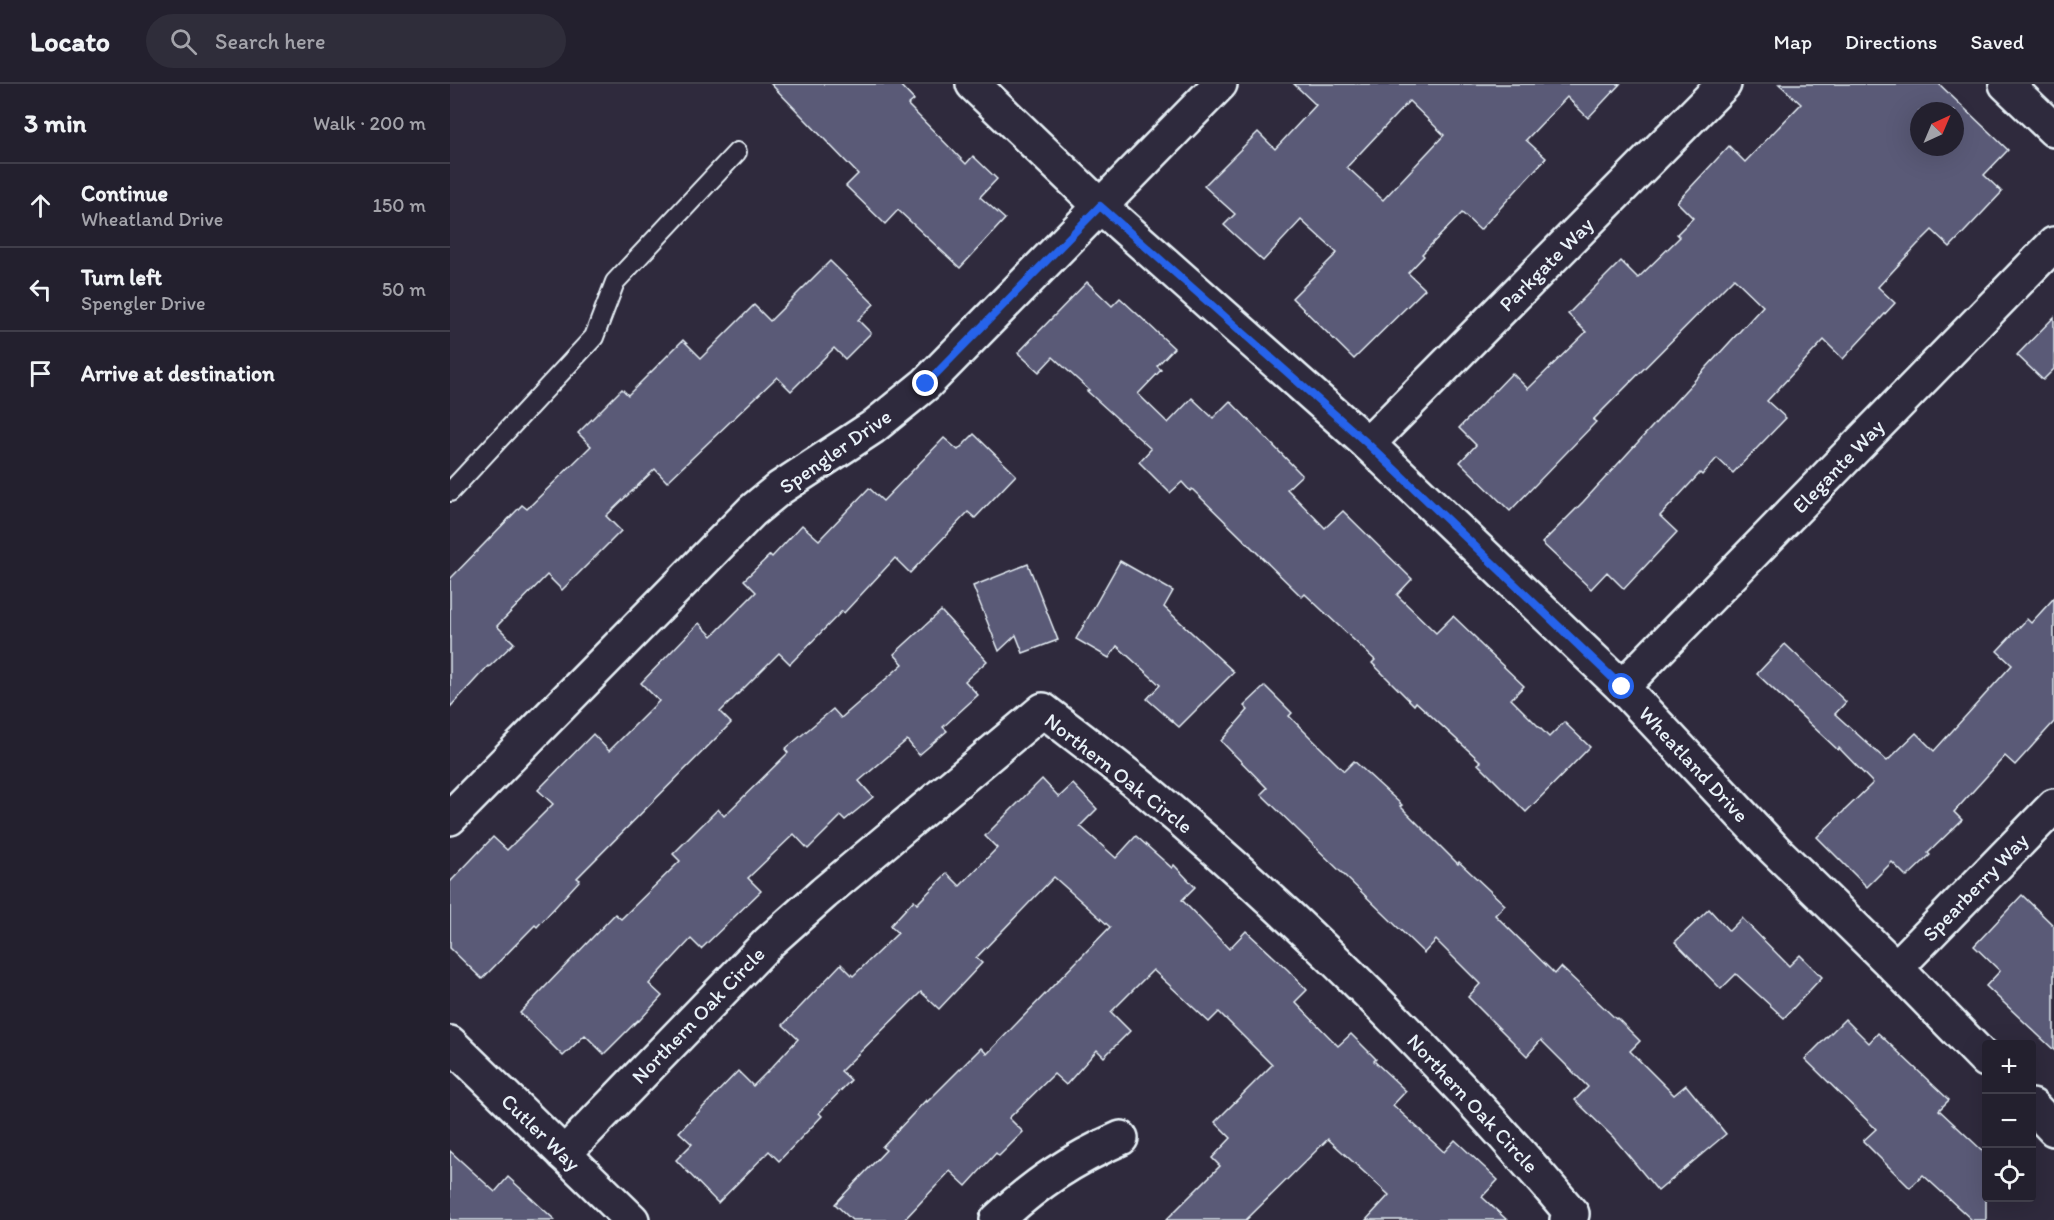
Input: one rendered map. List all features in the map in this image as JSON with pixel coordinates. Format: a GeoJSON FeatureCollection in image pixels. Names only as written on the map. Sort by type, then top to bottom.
{"type":"FeatureCollection","features":[{"type":"Feature","properties":{"kind":"street","name":"Wheatland Drive"},"geometry":{"type":"LineString","coordinates":[[974,84],[1100,206],[1368,444],[1622,687],[1774,849],[1982,1056]]}},
{"type":"Feature","properties":{"kind":"street","name":"Spengler Drive"},"geometry":{"type":"LineString","coordinates":[[450,818],[752,511],[780,488],[873,427],[926,384],[1220,84]]}},
{"type":"Feature","properties":{"kind":"street","name":"Parkgate Way"},"geometry":{"type":"LineString","coordinates":[[1368,444],[1724,84]]}},
{"type":"Feature","properties":{"kind":"street"},"geometry":{"type":"LineString","coordinates":[[2006,84],[2054,130]]}},
{"type":"Feature","properties":{"kind":"street","name":"Elegante Way"},"geometry":{"type":"LineString","coordinates":[[1622,687],[2054,244]]}},
{"type":"Feature","properties":{"kind":"street","name":"Northern Oak Circle"},"geometry":{"type":"LineString","coordinates":[[564,1154],[769,942],[824,892],[1043,710],[1146,790],[1270,898],[1350,973],[1427,1051],[1537,1172],[1572,1214],[1567,1220]]}},
{"type":"Feature","properties":{"kind":"street","name":"Spearberry Way"},"geometry":{"type":"LineString","coordinates":[[1896,968],[2054,806]]}},
{"type":"Feature","properties":{"kind":"street","name":"Cutler Way"},"geometry":{"type":"LineString","coordinates":[[450,1043],[632,1220]]}},
{"type":"Feature","properties":{"kind":"street"},"geometry":{"type":"LineString","coordinates":[[2036,1111],[2054,1129]]}},
{"type":"Feature","properties":{"kind":"street"},"geometry":{"type":"LineString","coordinates":[[997,1220],[1024,1195],[1054,1173],[1086,1154],[1121,1138]]}},
{"type":"Feature","properties":{"kind":"lane"},"geometry":{"type":"LineString","coordinates":[[450,492],[594,337],[615,282],[737,152]]}},
{"type":"Feature","properties":{"kind":"building"},"geometry":{"type":"Polygon","coordinates":[[[771,84],[899,84],[914,100],[908,105],[966,164],[973,156],[997,179],[980,197],[1005,219],[960,268],[898,210],[885,224],[846,186],[858,174],[771,84]]]}},
{"type":"Feature","properties":{"kind":"building"},"geometry":{"type":"Polygon","coordinates":[[[1294,84],[1620,84],[1588,118],[1567,97],[1526,140],[1546,158],[1480,230],[1462,213],[1422,254],[1424,256],[1408,273],[1425,289],[1354,359],[1292,298],[1337,253],[1301,220],[1263,261],[1224,225],[1235,214],[1204,186],[1258,132],[1275,149],[1316,105],[1294,84]],[[1409,101],[1347,167],[1383,200],[1444,135],[1409,101]]]}},
{"type":"Feature","properties":{"kind":"building"},"geometry":{"type":"Polygon","coordinates":[[[1779,84],[1939,84],[1958,102],[1910,102],[1910,156],[1964,156],[1964,108],[2008,150],[1984,175],[2002,192],[1950,247],[1932,230],[1878,287],[1895,303],[1843,359],[1824,340],[1767,401],[1786,418],[1733,473],[1717,458],[1702,475],[1700,473],[1660,516],[1677,532],[1624,589],[1607,572],[1591,589],[1542,543],[1583,502],[1763,306],[1734,278],[1593,420],[1596,422],[1510,511],[1460,462],[1476,445],[1459,428],[1512,373],[1528,389],[1586,332],[1568,314],[1621,261],[1638,278],[1680,237],[1677,234],[1693,218],[1677,202],[1729,146],[1745,162],[1801,104],[1779,84]]]}},
{"type":"Feature","properties":{"kind":"building"},"geometry":{"type":"Polygon","coordinates":[[[830,261],[874,304],[858,320],[871,333],[845,359],[834,348],[791,391],[777,377],[667,482],[655,469],[606,516],[621,531],[562,590],[547,575],[497,626],[514,643],[488,666],[450,707],[450,579],[522,505],[527,509],[591,446],[578,433],[622,389],[628,395],[683,340],[701,358],[754,305],[770,321],[830,261]]]}},
{"type":"Feature","properties":{"kind":"building"},"geometry":{"type":"Polygon","coordinates":[[[1087,282],[1112,306],[1120,298],[1174,348],[1157,366],[1161,370],[1138,394],[1168,423],[1192,398],[1213,418],[1230,401],[1302,475],[1287,489],[1325,528],[1343,511],[1412,579],[1397,595],[1436,633],[1453,616],[1524,686],[1511,699],[1549,737],[1564,722],[1590,747],[1526,812],[1478,764],[1481,762],[1416,702],[1414,705],[1372,663],[1375,660],[1305,594],[1302,597],[1192,489],[1190,491],[1182,482],[1170,493],[1139,462],[1151,449],[1053,357],[1039,372],[1018,353],[1087,282]]]}},
{"type":"Feature","properties":{"kind":"building"},"geometry":{"type":"Polygon","coordinates":[[[2054,317],[2054,369],[2043,380],[2017,355],[2054,317]]]}},
{"type":"Feature","properties":{"kind":"building"},"geometry":{"type":"Polygon","coordinates":[[[974,434],[1016,475],[975,518],[968,512],[910,573],[895,558],[844,613],[842,611],[790,664],[779,653],[720,712],[731,723],[577,878],[580,880],[537,927],[535,925],[482,979],[450,948],[450,882],[493,837],[507,850],[553,804],[538,790],[593,734],[609,751],[659,701],[641,683],[699,623],[712,636],[756,592],[744,580],[770,555],[772,557],[802,525],[819,540],[869,488],[883,501],[944,438],[958,450],[974,434]]]}},
{"type":"Feature","properties":{"kind":"building"},"geometry":{"type":"Polygon","coordinates":[[[1120,561],[1173,591],[1164,607],[1234,672],[1179,727],[1147,699],[1160,685],[1117,646],[1109,658],[1076,639],[1120,561]]]}},
{"type":"Feature","properties":{"kind":"building"},"geometry":{"type":"Polygon","coordinates":[[[1028,564],[1058,640],[1023,653],[1016,635],[999,651],[973,586],[1028,564]]]}},
{"type":"Feature","properties":{"kind":"building"},"geometry":{"type":"Polygon","coordinates":[[[2054,598],[2054,722],[2015,765],[2005,756],[1954,812],[1962,820],[1907,877],[1892,862],[1867,887],[1817,837],[1873,783],[1839,748],[1838,750],[1757,674],[1785,644],[1846,702],[1835,714],[1887,761],[1916,733],[1934,751],[2012,665],[1997,651],[2027,619],[2031,623],[2054,598]]]}},
{"type":"Feature","properties":{"kind":"building"},"geometry":{"type":"Polygon","coordinates":[[[941,611],[987,661],[965,681],[978,695],[943,727],[947,731],[919,755],[907,740],[859,781],[873,797],[845,820],[841,816],[808,849],[794,834],[748,878],[761,891],[701,949],[691,939],[649,984],[662,996],[604,1054],[585,1035],[563,1056],[520,1013],[615,914],[621,919],[680,861],[673,854],[718,809],[724,816],[788,753],[785,749],[833,709],[841,718],[903,664],[894,654],[941,611]]]}},
{"type":"Feature","properties":{"kind":"building"},"geometry":{"type":"Polygon","coordinates":[[[1265,686],[1292,713],[1289,716],[1344,771],[1354,761],[1402,805],[1400,806],[1458,864],[1459,862],[1505,905],[1495,915],[1555,974],[1561,967],[1617,1018],[1640,1041],[1630,1051],[1674,1095],[1686,1085],[1726,1134],[1658,1191],[1613,1137],[1575,1100],[1588,1087],[1541,1040],[1527,1056],[1468,997],[1480,984],[1436,940],[1424,953],[1261,794],[1267,788],[1221,741],[1248,710],[1244,706],[1265,686]]]}},
{"type":"Feature","properties":{"kind":"building"},"geometry":{"type":"Polygon","coordinates":[[[1042,779],[1059,797],[1073,784],[1097,809],[1080,826],[1116,858],[1136,836],[1172,868],[1174,865],[1195,887],[1182,900],[1229,949],[1246,931],[1288,970],[1307,990],[1295,1002],[1338,1046],[1351,1034],[1376,1059],[1374,1061],[1406,1091],[1393,1105],[1444,1152],[1455,1140],[1498,1180],[1482,1197],[1507,1220],[1366,1220],[1389,1195],[1328,1139],[1246,1220],[1166,1220],[1220,1166],[1212,1158],[1231,1138],[1215,1122],[1272,1065],[1219,1012],[1209,1022],[1153,970],[1111,1012],[1130,1031],[1104,1057],[1097,1050],[1066,1085],[1054,1074],[1009,1118],[1023,1132],[999,1156],[996,1153],[966,1186],[950,1171],[904,1220],[852,1220],[835,1204],[886,1150],[882,1147],[926,1100],[927,1102],[981,1048],[987,1054],[1110,927],[1054,877],[976,958],[982,963],[939,1009],[921,992],[841,1071],[851,1080],[819,1113],[822,1116],[779,1161],[769,1151],[718,1203],[676,1160],[692,1144],[679,1132],[738,1071],[753,1086],[798,1039],[783,1025],[841,964],[853,976],[898,933],[890,926],[914,900],[917,904],[947,873],[960,886],[997,848],[985,836],[1042,779]]]}},
{"type":"Feature","properties":{"kind":"building"},"geometry":{"type":"Polygon","coordinates":[[[2022,895],[2054,926],[2054,1050],[1986,986],[2000,971],[1974,946],[2022,895]]]}},
{"type":"Feature","properties":{"kind":"building"},"geometry":{"type":"Polygon","coordinates":[[[1709,909],[1729,931],[1742,918],[1789,966],[1800,955],[1822,977],[1784,1018],[1736,974],[1721,989],[1675,942],[1709,909]]]}},
{"type":"Feature","properties":{"kind":"building"},"geometry":{"type":"Polygon","coordinates":[[[1845,1019],[1869,1043],[1878,1033],[1949,1100],[1939,1110],[1982,1150],[1982,1202],[1986,1202],[1986,1220],[1972,1220],[1923,1175],[1910,1188],[1863,1141],[1876,1129],[1805,1059],[1845,1019]]]}},
{"type":"Feature","properties":{"kind":"building"},"geometry":{"type":"Polygon","coordinates":[[[450,1151],[495,1192],[508,1177],[555,1220],[450,1220],[450,1151]]]}},
{"type":"Feature","properties":{"kind":"route"},"geometry":{"type":"LineString","coordinates":[[926,384],[1100,206],[1368,444],[1622,687]]}}]}
